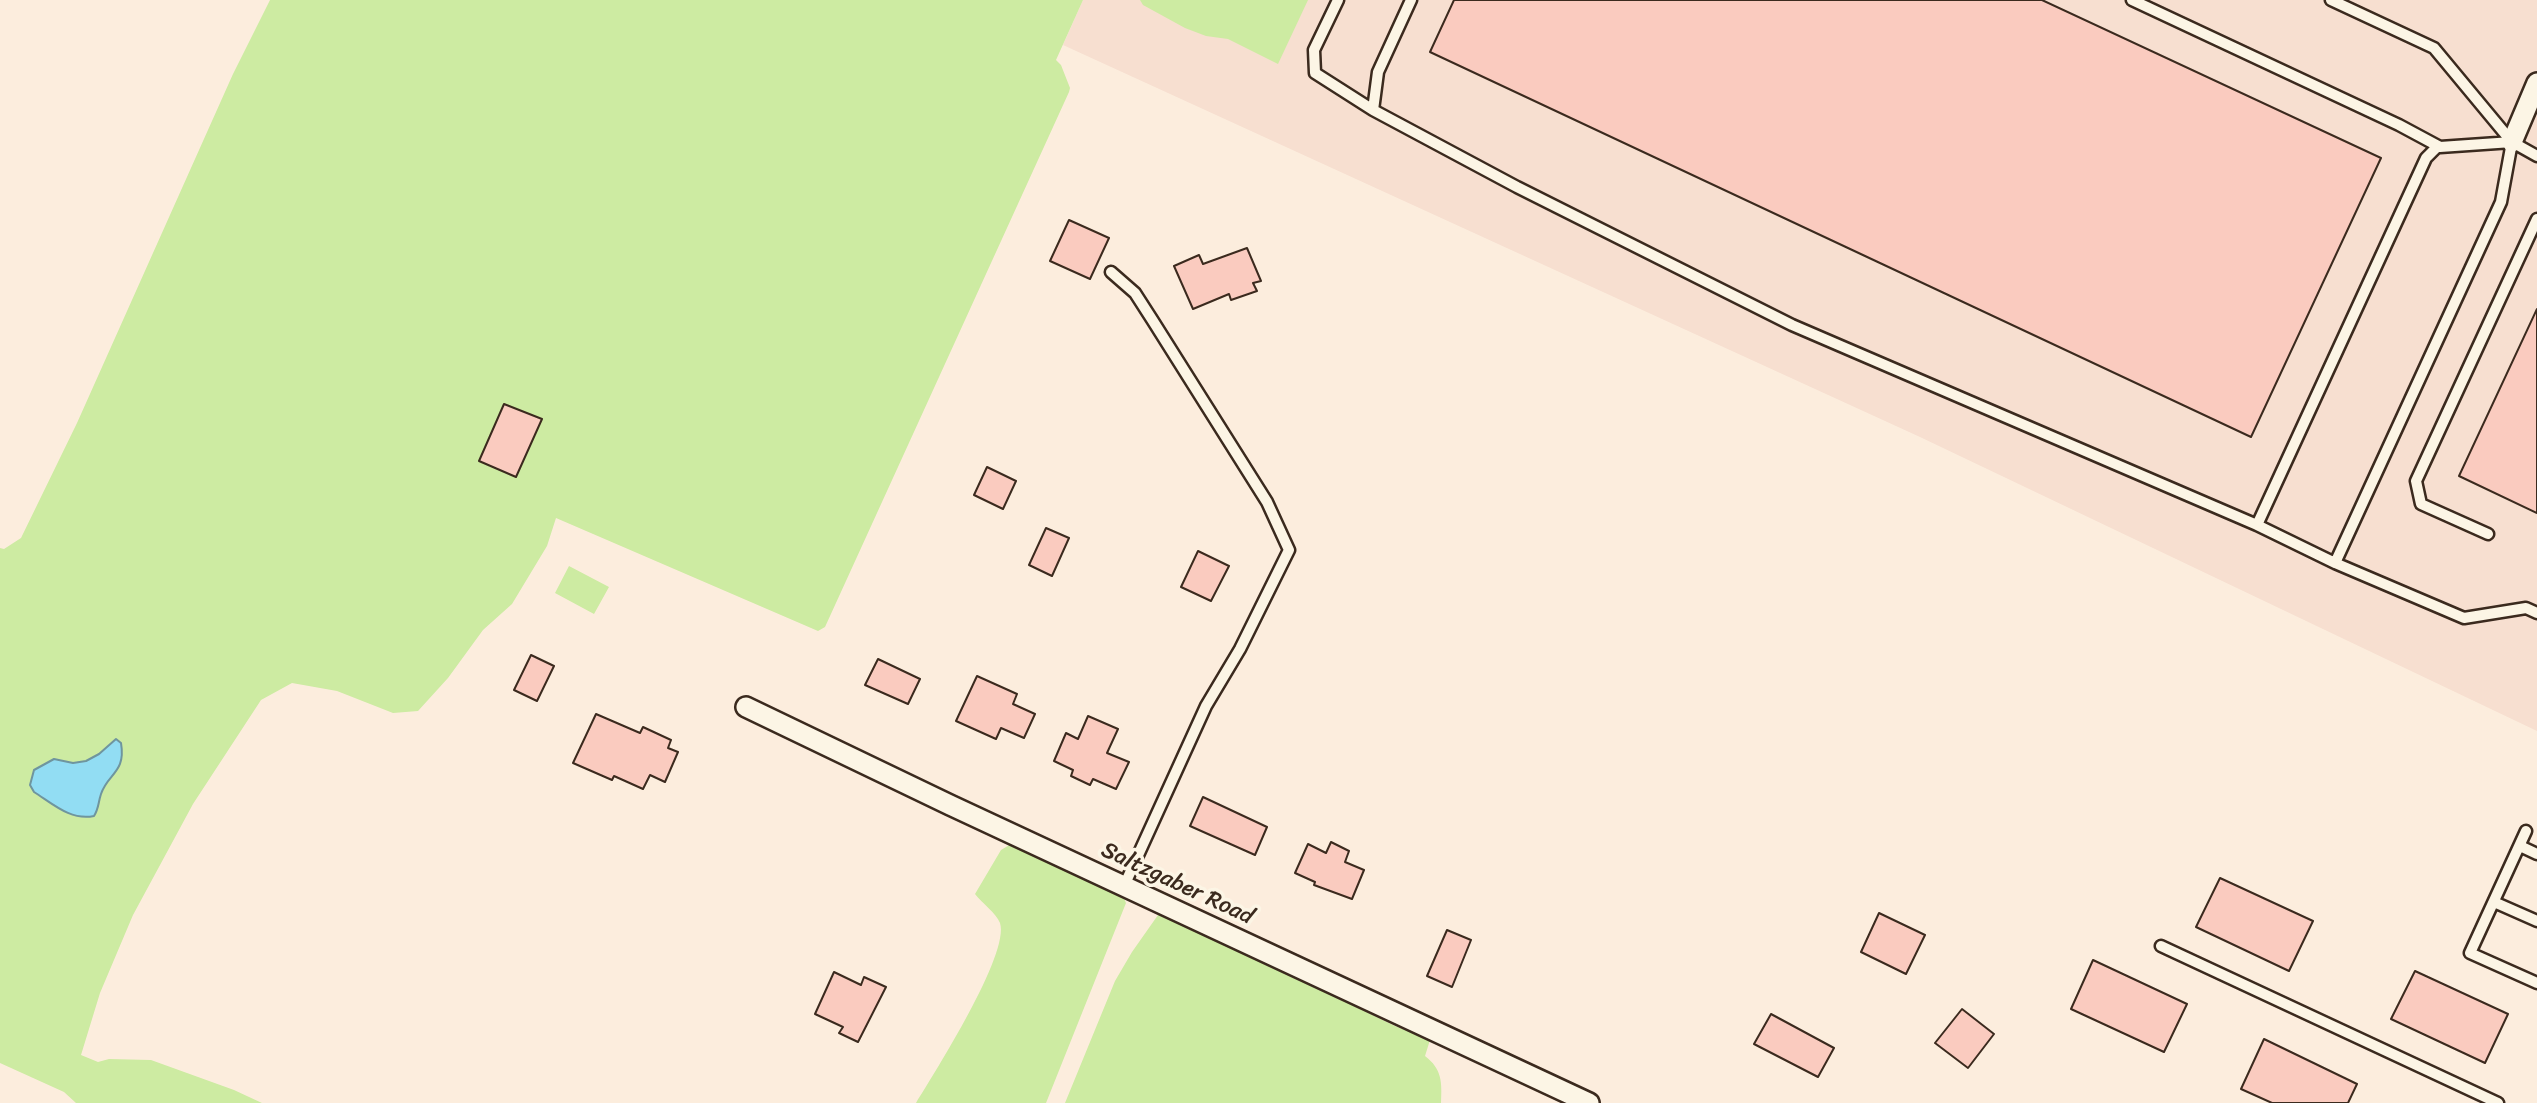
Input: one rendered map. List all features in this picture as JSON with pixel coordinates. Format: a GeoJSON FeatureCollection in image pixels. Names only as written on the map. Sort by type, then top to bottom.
{"type":"FeatureCollection","features":[{"type":"Feature","properties":{"kind":"street"},"geometry":{"type":"LineString","coordinates":[[2512,142],[2537,83]]}},
{"type":"Feature","properties":{"kind":"street","name":"Saltzgaber Road"},"geometry":{"type":"LineString","coordinates":[[746,707],[1589,1103]]}},
{"type":"Feature","properties":{"kind":"lane"},"geometry":{"type":"LineString","coordinates":[[1338,0],[1314,50],[1315,73],[1373,110],[1517,187],[1792,325],[2257,525],[2335,563],[2464,618],[2526,608],[2537,613]]}},
{"type":"Feature","properties":{"kind":"lane"},"geometry":{"type":"LineString","coordinates":[[1373,110],[1378,72],[1411,0]]}},
{"type":"Feature","properties":{"kind":"lane"},"geometry":{"type":"LineString","coordinates":[[2132,0],[2399,125],[2438,146],[2512,142]]}},
{"type":"Feature","properties":{"kind":"lane"},"geometry":{"type":"LineString","coordinates":[[2331,0],[2434,48],[2512,142],[2537,156]]}},
{"type":"Feature","properties":{"kind":"lane"},"geometry":{"type":"LineString","coordinates":[[2335,563],[2501,202],[2512,142]]}},
{"type":"Feature","properties":{"kind":"lane"},"geometry":{"type":"LineString","coordinates":[[2257,525],[2426,158],[2438,146]]}},
{"type":"Feature","properties":{"kind":"lane"},"geometry":{"type":"LineString","coordinates":[[2488,534],[2421,504],[2416,481],[2537,219]]}},
{"type":"Feature","properties":{"kind":"lane"},"geometry":{"type":"LineString","coordinates":[[1111,272],[1135,293],[1153,321],[1267,502],[1289,550],[1240,649],[1206,706],[1124,886]]}},
{"type":"Feature","properties":{"kind":"lane"},"geometry":{"type":"LineString","coordinates":[[2526,831],[2470,953],[2537,983]]}},
{"type":"Feature","properties":{"kind":"lane"},"geometry":{"type":"LineString","coordinates":[[2520,846],[2537,853]]}},
{"type":"Feature","properties":{"kind":"lane"},"geometry":{"type":"LineString","coordinates":[[2494,902],[2537,921]]}},
{"type":"Feature","properties":{"kind":"lane"},"geometry":{"type":"LineString","coordinates":[[2161,946],[2498,1103]]}},
{"type":"Feature","properties":{"kind":"shaded area"},"geometry":{"type":"Polygon","coordinates":[[[1083,0],[2537,0],[2537,731],[1920,437],[1063,45],[1083,0]]]}},
{"type":"Feature","properties":{"kind":"green space"},"geometry":{"type":"Polygon","coordinates":[[[270,0],[1083,0],[1056,60],[1061,65],[1069,92],[825,627],[818,631],[556,518],[547,546],[512,604],[483,630],[448,678],[418,711],[393,713],[337,691],[292,683],[261,700],[193,804],[133,915],[100,993],[81,1055],[98,1062],[109,1059],[151,1060],[262,1103],[76,1103],[64,1092],[0,1063],[0,548],[4,549],[21,538],[77,423],[233,74],[270,0]],[[504,404],[479,460],[516,477],[541,420],[504,404]]]}},
{"type":"Feature","properties":{"kind":"green space"},"geometry":{"type":"Polygon","coordinates":[[[1140,0],[1308,0],[1278,64],[1228,39],[1206,36],[1185,28],[1143,5],[1140,0]]]}},
{"type":"Feature","properties":{"kind":"green space"},"geometry":{"type":"Polygon","coordinates":[[[569,566],[609,587],[594,614],[555,593],[569,566]]]}},
{"type":"Feature","properties":{"kind":"green space"},"geometry":{"type":"Polygon","coordinates":[[[1011,844],[1122,894],[1126,903],[1046,1103],[916,1103],[954,1041],[994,960],[1000,938],[1000,923],[975,894],[1001,850],[1011,844]]]}},
{"type":"Feature","properties":{"kind":"green space"},"geometry":{"type":"Polygon","coordinates":[[[1158,915],[1167,915],[1395,1026],[1430,1040],[1425,1056],[1438,1071],[1441,1103],[1065,1103],[1115,981],[1158,915]]]}},
{"type":"Feature","properties":{"kind":"water"},"geometry":{"type":"Polygon","coordinates":[[[116,739],[121,743],[121,761],[104,787],[94,816],[70,814],[34,792],[30,785],[34,770],[54,759],[73,763],[86,761],[116,739]]]}},
{"type":"Feature","properties":{"kind":"building"},"geometry":{"type":"Polygon","coordinates":[[[1454,0],[2042,0],[2381,158],[2251,437],[1430,52],[1454,0]]]}},
{"type":"Feature","properties":{"kind":"building"},"geometry":{"type":"Polygon","coordinates":[[[1069,220],[1109,238],[1090,279],[1050,261],[1069,220]]]}},
{"type":"Feature","properties":{"kind":"building"},"geometry":{"type":"Polygon","coordinates":[[[1247,248],[1261,281],[1253,283],[1257,291],[1231,300],[1229,294],[1193,309],[1174,266],[1199,255],[1203,264],[1247,248]]]}},
{"type":"Feature","properties":{"kind":"building"},"geometry":{"type":"Polygon","coordinates":[[[2537,309],[2537,513],[2459,476],[2537,309]]]}},
{"type":"Feature","properties":{"kind":"building"},"geometry":{"type":"Polygon","coordinates":[[[504,404],[542,419],[516,477],[479,461],[504,404]]]}},
{"type":"Feature","properties":{"kind":"building"},"geometry":{"type":"Polygon","coordinates":[[[987,467],[1016,481],[1003,509],[974,495],[987,467]]]}},
{"type":"Feature","properties":{"kind":"building"},"geometry":{"type":"Polygon","coordinates":[[[1046,528],[1069,538],[1052,576],[1029,565],[1046,528]]]}},
{"type":"Feature","properties":{"kind":"building"},"geometry":{"type":"Polygon","coordinates":[[[1198,551],[1229,566],[1211,601],[1181,587],[1198,551]]]}},
{"type":"Feature","properties":{"kind":"building"},"geometry":{"type":"Polygon","coordinates":[[[531,655],[554,666],[537,701],[514,690],[531,655]]]}},
{"type":"Feature","properties":{"kind":"building"},"geometry":{"type":"Polygon","coordinates":[[[878,659],[920,679],[908,704],[865,685],[878,659]]]}},
{"type":"Feature","properties":{"kind":"building"},"geometry":{"type":"Polygon","coordinates":[[[977,676],[1017,694],[1013,704],[1035,714],[1024,738],[1001,728],[996,739],[956,721],[977,676]]]}},
{"type":"Feature","properties":{"kind":"building"},"geometry":{"type":"Polygon","coordinates":[[[596,714],[640,733],[643,727],[671,740],[668,748],[678,752],[665,782],[650,775],[643,789],[614,776],[612,780],[573,763],[596,714]]]}},
{"type":"Feature","properties":{"kind":"building"},"geometry":{"type":"Polygon","coordinates":[[[1088,716],[1118,729],[1107,753],[1129,762],[1116,789],[1093,779],[1090,785],[1071,776],[1073,770],[1054,761],[1066,733],[1078,739],[1088,716]]]}},
{"type":"Feature","properties":{"kind":"building"},"geometry":{"type":"Polygon","coordinates":[[[1203,797],[1267,827],[1255,855],[1190,826],[1203,797]]]}},
{"type":"Feature","properties":{"kind":"building"},"geometry":{"type":"Polygon","coordinates":[[[1331,842],[1349,851],[1345,862],[1364,870],[1352,899],[1314,885],[1315,882],[1295,873],[1308,844],[1326,853],[1331,842]]]}},
{"type":"Feature","properties":{"kind":"building"},"geometry":{"type":"Polygon","coordinates":[[[2220,878],[2313,921],[2289,971],[2196,927],[2220,878]]]}},
{"type":"Feature","properties":{"kind":"building"},"geometry":{"type":"Polygon","coordinates":[[[1879,913],[1925,935],[1906,974],[1861,952],[1879,913]]]}},
{"type":"Feature","properties":{"kind":"building"},"geometry":{"type":"Polygon","coordinates":[[[1447,930],[1471,940],[1452,987],[1427,976],[1447,930]]]}},
{"type":"Feature","properties":{"kind":"building"},"geometry":{"type":"Polygon","coordinates":[[[2093,960],[2187,1004],[2164,1052],[2071,1009],[2093,960]]]}},
{"type":"Feature","properties":{"kind":"building"},"geometry":{"type":"Polygon","coordinates":[[[2415,971],[2508,1014],[2485,1063],[2391,1019],[2415,971]]]}},
{"type":"Feature","properties":{"kind":"building"},"geometry":{"type":"Polygon","coordinates":[[[834,972],[861,985],[864,977],[886,987],[858,1042],[839,1033],[843,1027],[815,1014],[834,972]]]}},
{"type":"Feature","properties":{"kind":"building"},"geometry":{"type":"Polygon","coordinates":[[[1962,1009],[1994,1034],[1968,1068],[1935,1043],[1962,1009]]]}},
{"type":"Feature","properties":{"kind":"building"},"geometry":{"type":"Polygon","coordinates":[[[1771,1014],[1834,1048],[1818,1077],[1754,1044],[1771,1014]]]}},
{"type":"Feature","properties":{"kind":"building"},"geometry":{"type":"Polygon","coordinates":[[[2264,1039],[2357,1084],[2348,1103],[2272,1103],[2241,1089],[2264,1039]]]}}]}
